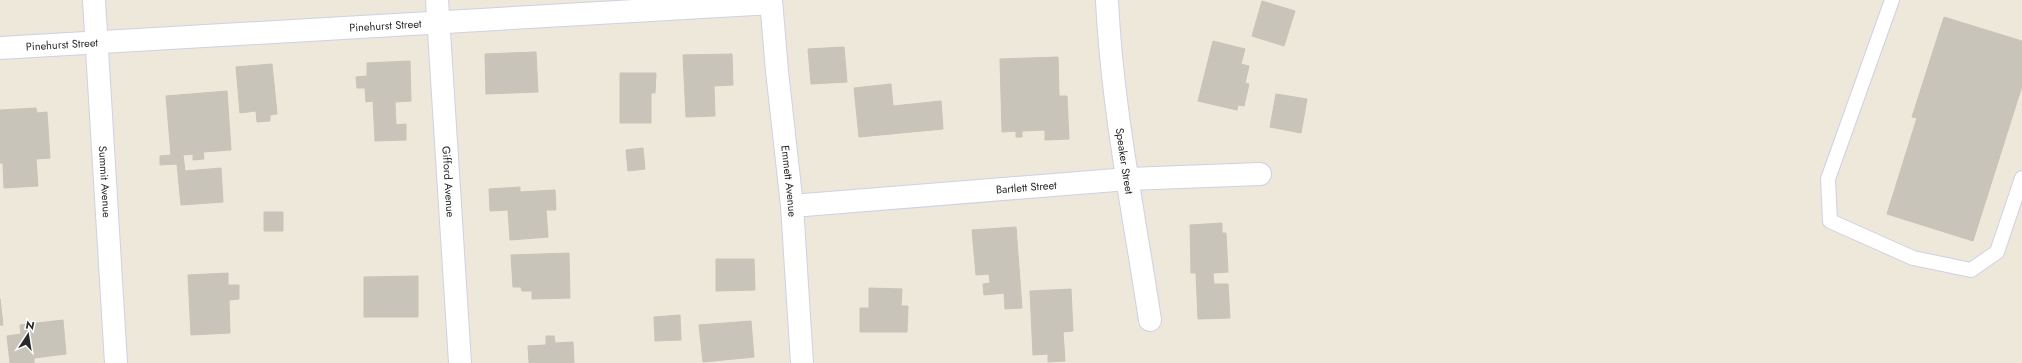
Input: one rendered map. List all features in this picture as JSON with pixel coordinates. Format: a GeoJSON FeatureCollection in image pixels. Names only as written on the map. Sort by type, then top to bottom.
{"type":"FeatureCollection","features":[{"type":"Feature","properties":{"kind":"street","name":"Summit Avenue"},"geometry":{"type":"LineString","coordinates":[[94,0],[116,363]]}},
{"type":"Feature","properties":{"kind":"street","name":"Gifford Avenue"},"geometry":{"type":"LineString","coordinates":[[437,0],[460,363]]}},
{"type":"Feature","properties":{"kind":"street","name":"Speaker Street"},"geometry":{"type":"LineString","coordinates":[[1107,0],[1109,49],[1114,92],[1150,320]]}},
{"type":"Feature","properties":{"kind":"street","name":"Pinehurst Street"},"geometry":{"type":"LineString","coordinates":[[0,48],[96,41],[438,23],[771,2]]}},
{"type":"Feature","properties":{"kind":"street","name":"Emmett Avenue"},"geometry":{"type":"LineString","coordinates":[[771,2],[792,206],[802,363]]}},
{"type":"Feature","properties":{"kind":"street","name":"Bartlett Street"},"geometry":{"type":"LineString","coordinates":[[792,206],[1128,179],[1260,174]]}},
{"type":"Feature","properties":{"kind":"lane"},"geometry":{"type":"LineString","coordinates":[[1892,0],[1828,179],[1830,221],[1913,258],[1970,270],[1997,252],[2022,178]]}},
{"type":"Feature","properties":{"kind":"building"},"geometry":{"type":"Polygon","coordinates":[[[1262,1],[1295,11],[1284,46],[1252,36],[1262,1]]]}},
{"type":"Feature","properties":{"kind":"building"},"geometry":{"type":"Polygon","coordinates":[[[1944,17],[2022,41],[2022,86],[1973,241],[1887,214],[1917,118],[1912,117],[1944,17]]]}},
{"type":"Feature","properties":{"kind":"building"},"geometry":{"type":"Polygon","coordinates":[[[1213,41],[1245,49],[1241,64],[1249,66],[1245,83],[1249,84],[1244,106],[1238,105],[1237,110],[1198,101],[1213,41]]]}},
{"type":"Feature","properties":{"kind":"building"},"geometry":{"type":"Polygon","coordinates":[[[844,47],[847,82],[811,84],[808,49],[844,47]]]}},
{"type":"Feature","properties":{"kind":"building"},"geometry":{"type":"Polygon","coordinates":[[[536,52],[538,92],[486,94],[485,54],[536,52]]]}},
{"type":"Feature","properties":{"kind":"building"},"geometry":{"type":"Polygon","coordinates":[[[732,54],[733,85],[714,86],[715,116],[686,117],[683,55],[732,54]]]}},
{"type":"Feature","properties":{"kind":"building"},"geometry":{"type":"Polygon","coordinates":[[[1058,57],[1059,96],[1067,96],[1069,139],[1045,140],[1045,130],[1022,131],[1022,137],[1016,137],[1016,131],[1002,132],[1000,59],[1058,57]]]}},
{"type":"Feature","properties":{"kind":"building"},"geometry":{"type":"Polygon","coordinates":[[[410,61],[411,101],[395,102],[396,125],[406,124],[406,140],[375,141],[373,101],[366,102],[365,88],[357,88],[356,77],[367,76],[367,63],[410,61]]]}},
{"type":"Feature","properties":{"kind":"building"},"geometry":{"type":"Polygon","coordinates":[[[272,64],[277,114],[270,115],[270,121],[257,122],[256,111],[240,113],[236,67],[272,64]]]}},
{"type":"Feature","properties":{"kind":"building"},"geometry":{"type":"Polygon","coordinates":[[[620,73],[656,73],[655,93],[651,93],[651,123],[620,123],[620,73]]]}},
{"type":"Feature","properties":{"kind":"building"},"geometry":{"type":"Polygon","coordinates":[[[891,84],[893,106],[941,101],[943,129],[859,137],[854,88],[891,84]]]}},
{"type":"Feature","properties":{"kind":"building"},"geometry":{"type":"Polygon","coordinates":[[[227,91],[231,150],[203,152],[204,159],[193,160],[193,154],[183,155],[185,171],[221,168],[223,202],[181,205],[177,164],[160,165],[160,156],[171,155],[166,96],[227,91]]]}},
{"type":"Feature","properties":{"kind":"building"},"geometry":{"type":"Polygon","coordinates":[[[1276,94],[1307,99],[1301,133],[1270,127],[1276,94]]]}},
{"type":"Feature","properties":{"kind":"building"},"geometry":{"type":"Polygon","coordinates":[[[36,108],[37,113],[47,112],[50,158],[36,159],[38,186],[4,188],[3,163],[0,163],[0,110],[36,108]]]}},
{"type":"Feature","properties":{"kind":"building"},"geometry":{"type":"Polygon","coordinates":[[[643,148],[645,169],[628,171],[626,150],[643,148]]]}},
{"type":"Feature","properties":{"kind":"building"},"geometry":{"type":"Polygon","coordinates":[[[520,187],[520,192],[555,190],[556,210],[546,210],[548,237],[510,240],[508,210],[490,211],[489,189],[520,187]]]}},
{"type":"Feature","properties":{"kind":"building"},"geometry":{"type":"Polygon","coordinates":[[[264,212],[283,212],[283,231],[264,231],[264,212]]]}},
{"type":"Feature","properties":{"kind":"building"},"geometry":{"type":"Polygon","coordinates":[[[1222,223],[1222,233],[1226,233],[1228,272],[1213,273],[1214,284],[1228,284],[1230,318],[1198,319],[1196,273],[1191,273],[1190,225],[1222,223]]]}},
{"type":"Feature","properties":{"kind":"building"},"geometry":{"type":"Polygon","coordinates":[[[1016,227],[1022,308],[1005,309],[1004,293],[984,295],[983,284],[990,283],[989,274],[976,275],[972,230],[1016,227]]]}},
{"type":"Feature","properties":{"kind":"building"},"geometry":{"type":"Polygon","coordinates":[[[569,253],[570,298],[532,299],[532,291],[522,291],[521,287],[513,287],[511,255],[569,253]]]}},
{"type":"Feature","properties":{"kind":"building"},"geometry":{"type":"Polygon","coordinates":[[[716,259],[754,259],[755,290],[716,291],[716,259]]]}},
{"type":"Feature","properties":{"kind":"building"},"geometry":{"type":"Polygon","coordinates":[[[228,273],[228,285],[239,285],[239,299],[229,300],[230,333],[191,335],[188,275],[228,273]]]}},
{"type":"Feature","properties":{"kind":"building"},"geometry":{"type":"Polygon","coordinates":[[[418,276],[418,317],[364,317],[364,277],[418,276]]]}},
{"type":"Feature","properties":{"kind":"building"},"geometry":{"type":"Polygon","coordinates":[[[869,288],[902,289],[901,306],[908,306],[907,332],[860,332],[860,308],[869,308],[869,288]]]}},
{"type":"Feature","properties":{"kind":"building"},"geometry":{"type":"Polygon","coordinates":[[[1071,289],[1073,331],[1063,332],[1065,361],[1048,362],[1048,354],[1033,355],[1030,291],[1071,289]]]}},
{"type":"Feature","properties":{"kind":"building"},"geometry":{"type":"Polygon","coordinates":[[[0,299],[3,325],[0,325],[0,299]]]}},
{"type":"Feature","properties":{"kind":"building"},"geometry":{"type":"Polygon","coordinates":[[[680,315],[681,340],[655,341],[654,317],[680,315]]]}},
{"type":"Feature","properties":{"kind":"building"},"geometry":{"type":"Polygon","coordinates":[[[63,320],[66,354],[34,358],[34,363],[10,363],[7,336],[21,334],[20,325],[63,320]]]}},
{"type":"Feature","properties":{"kind":"building"},"geometry":{"type":"Polygon","coordinates":[[[751,321],[754,357],[703,362],[699,325],[751,321]]]}},
{"type":"Feature","properties":{"kind":"building"},"geometry":{"type":"Polygon","coordinates":[[[546,336],[554,336],[555,343],[573,342],[574,363],[529,363],[528,346],[546,345],[546,336]]]}}]}
